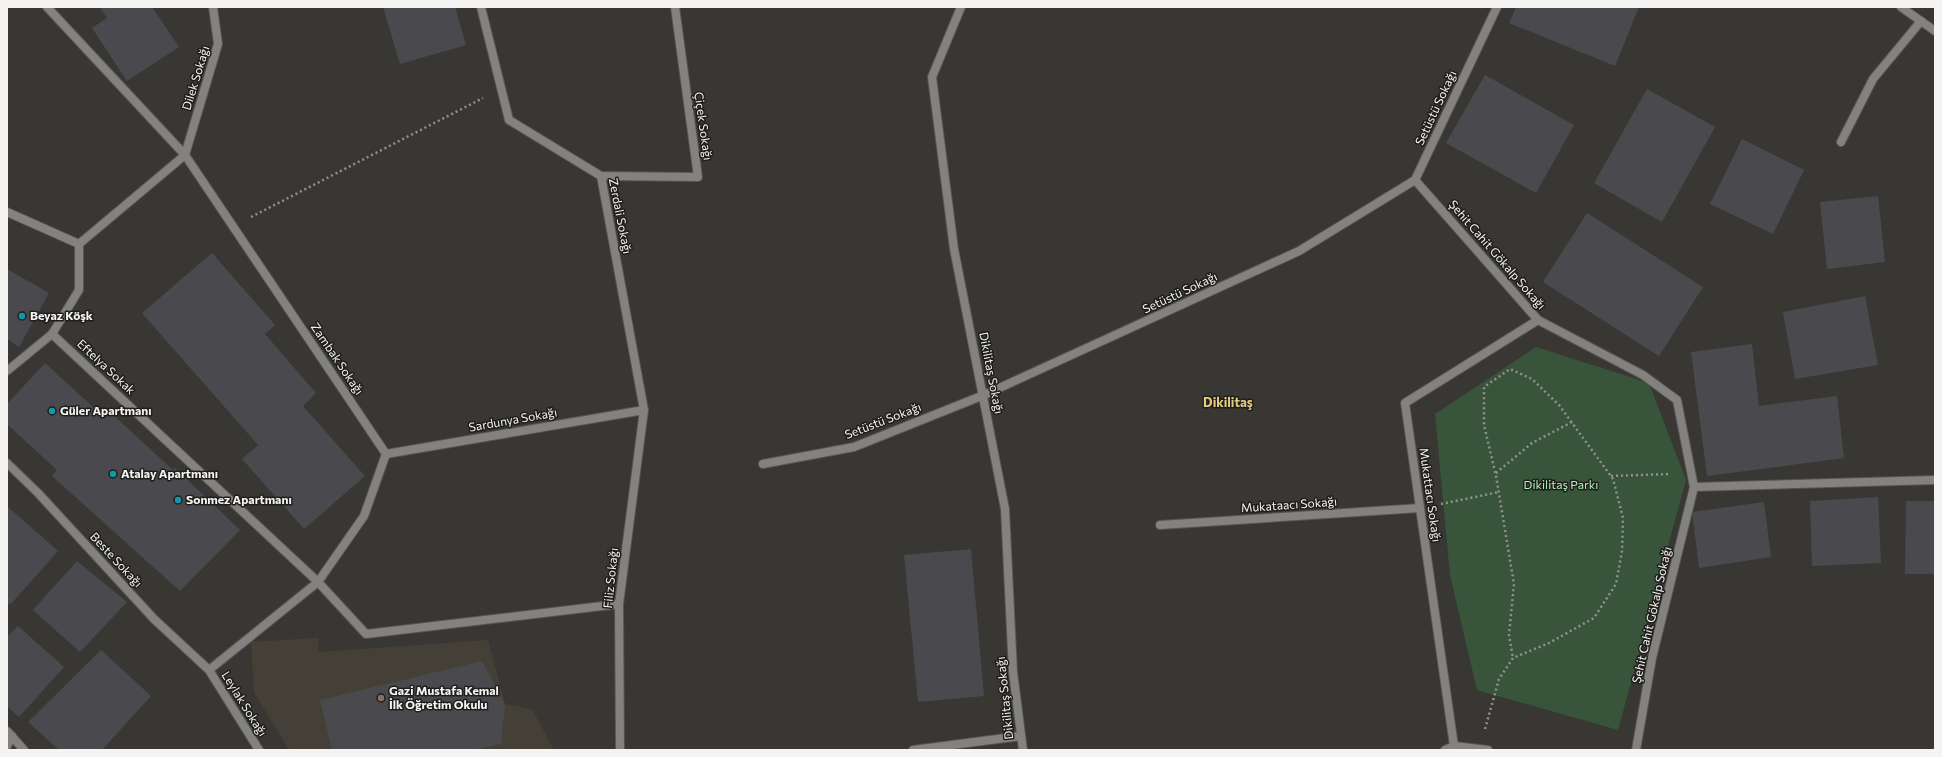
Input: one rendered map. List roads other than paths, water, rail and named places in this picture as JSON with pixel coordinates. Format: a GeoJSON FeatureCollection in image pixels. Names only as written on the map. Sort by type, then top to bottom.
{"type":"FeatureCollection","features":[{"type":"Feature","properties":{"kind":"street","name":"Zambak Sokağı"},"geometry":{"type":"LineString","coordinates":[[47,7],[185,156],[386,454]]}},
{"type":"Feature","properties":{"kind":"street","name":"Dilek Sokağı"},"geometry":{"type":"LineString","coordinates":[[185,156],[218,44],[213,7]]}},
{"type":"Feature","properties":{"kind":"street","name":"Zerdali Sokağı"},"geometry":{"type":"LineString","coordinates":[[480,7],[509,120],[601,176],[644,410]]}},
{"type":"Feature","properties":{"kind":"street","name":"Çiçek Sokağı"},"geometry":{"type":"LineString","coordinates":[[601,176],[698,177],[674,7]]}},
{"type":"Feature","properties":{"kind":"street","name":"Dikilitaş Sokağı"},"geometry":{"type":"LineString","coordinates":[[961,7],[932,77],[954,249],[1006,509],[1013,672],[1023,750]]}},
{"type":"Feature","properties":{"kind":"street","name":"Setüstü Sokağı"},"geometry":{"type":"LineString","coordinates":[[763,464],[854,447],[984,395],[1299,251],[1415,180],[1497,7]]}},
{"type":"Feature","properties":{"kind":"street"},"geometry":{"type":"LineString","coordinates":[[1901,7],[1935,31]]}},
{"type":"Feature","properties":{"kind":"street"},"geometry":{"type":"LineString","coordinates":[[1841,142],[1873,79],[1921,21]]}},
{"type":"Feature","properties":{"kind":"street"},"geometry":{"type":"LineString","coordinates":[[79,244],[185,156]]}},
{"type":"Feature","properties":{"kind":"street","name":"Şehit Cahit Gökalp Sokağı"},"geometry":{"type":"LineString","coordinates":[[1415,180],[1538,320],[1643,375],[1677,400],[1694,487],[1652,658],[1636,750]]}},
{"type":"Feature","properties":{"kind":"street"},"geometry":{"type":"LineString","coordinates":[[7,212],[79,244]]}},
{"type":"Feature","properties":{"kind":"street"},"geometry":{"type":"LineString","coordinates":[[7,371],[52,334],[79,290],[79,244]]}},
{"type":"Feature","properties":{"kind":"street","name":"Mukattacı Sokağı"},"geometry":{"type":"LineString","coordinates":[[1454,746],[1405,403],[1538,320]]}},
{"type":"Feature","properties":{"kind":"street","name":"Eftelya Sokak"},"geometry":{"type":"LineString","coordinates":[[52,334],[318,582],[366,634],[618,604]]}},
{"type":"Feature","properties":{"kind":"street","name":"Sardunya Sokağı"},"geometry":{"type":"LineString","coordinates":[[386,454],[644,410]]}},
{"type":"Feature","properties":{"kind":"street","name":"Filiz Sokağı"},"geometry":{"type":"LineString","coordinates":[[620,750],[618,604],[644,410]]}},
{"type":"Feature","properties":{"kind":"street"},"geometry":{"type":"LineString","coordinates":[[209,670],[318,582],[364,516],[386,454]]}},
{"type":"Feature","properties":{"kind":"street","name":"Beste Sokağı"},"geometry":{"type":"LineString","coordinates":[[7,463],[38,493],[154,619],[209,670]]}},
{"type":"Feature","properties":{"kind":"street"},"geometry":{"type":"LineString","coordinates":[[1694,487],[1935,480]]}},
{"type":"Feature","properties":{"kind":"street","name":"Mukataacı Sokağı"},"geometry":{"type":"LineString","coordinates":[[1160,525],[1420,508]]}},
{"type":"Feature","properties":{"kind":"street","name":"Leylak Sokağı"},"geometry":{"type":"LineString","coordinates":[[209,670],[259,750]]}},
{"type":"Feature","properties":{"kind":"street"},"geometry":{"type":"LineString","coordinates":[[7,746],[10,734]]}},
{"type":"Feature","properties":{"kind":"street"},"geometry":{"type":"LineString","coordinates":[[10,734],[24,750]]}},
{"type":"Feature","properties":{"kind":"street"},"geometry":{"type":"LineString","coordinates":[[913,750],[1021,736]]}},
{"type":"Feature","properties":{"kind":"street"},"geometry":{"type":"LineString","coordinates":[[1445,750],[1454,746],[1483,749]]}},
{"type":"Feature","properties":{"kind":"place","name":"Beyaz Köşk"},"geometry":{"type":"Point","coordinates":[22,316]}},
{"type":"Feature","properties":{"kind":"place","name":"Güler Apartmanı"},"geometry":{"type":"Point","coordinates":[52,411]}},
{"type":"Feature","properties":{"kind":"place","name":"Atalay Apartmanı"},"geometry":{"type":"Point","coordinates":[113,474]}},
{"type":"Feature","properties":{"kind":"place","name":"Sonmez Apartmanı"},"geometry":{"type":"Point","coordinates":[178,500]}},
{"type":"Feature","properties":{"kind":"place","name":"Gazi Mustafa Kemal İlk Öğretim Okulu"},"geometry":{"type":"Point","coordinates":[381,698]}},
{"type":"Feature","properties":{"kind":"district","name":"Dikilitaş"},"geometry":{"type":"Point","coordinates":[1228,402]}},
{"type":"Feature","properties":{"kind":"park label","name":"Dikilitaş Parkı"},"geometry":{"type":"Point","coordinates":[1561,485]}}]}
